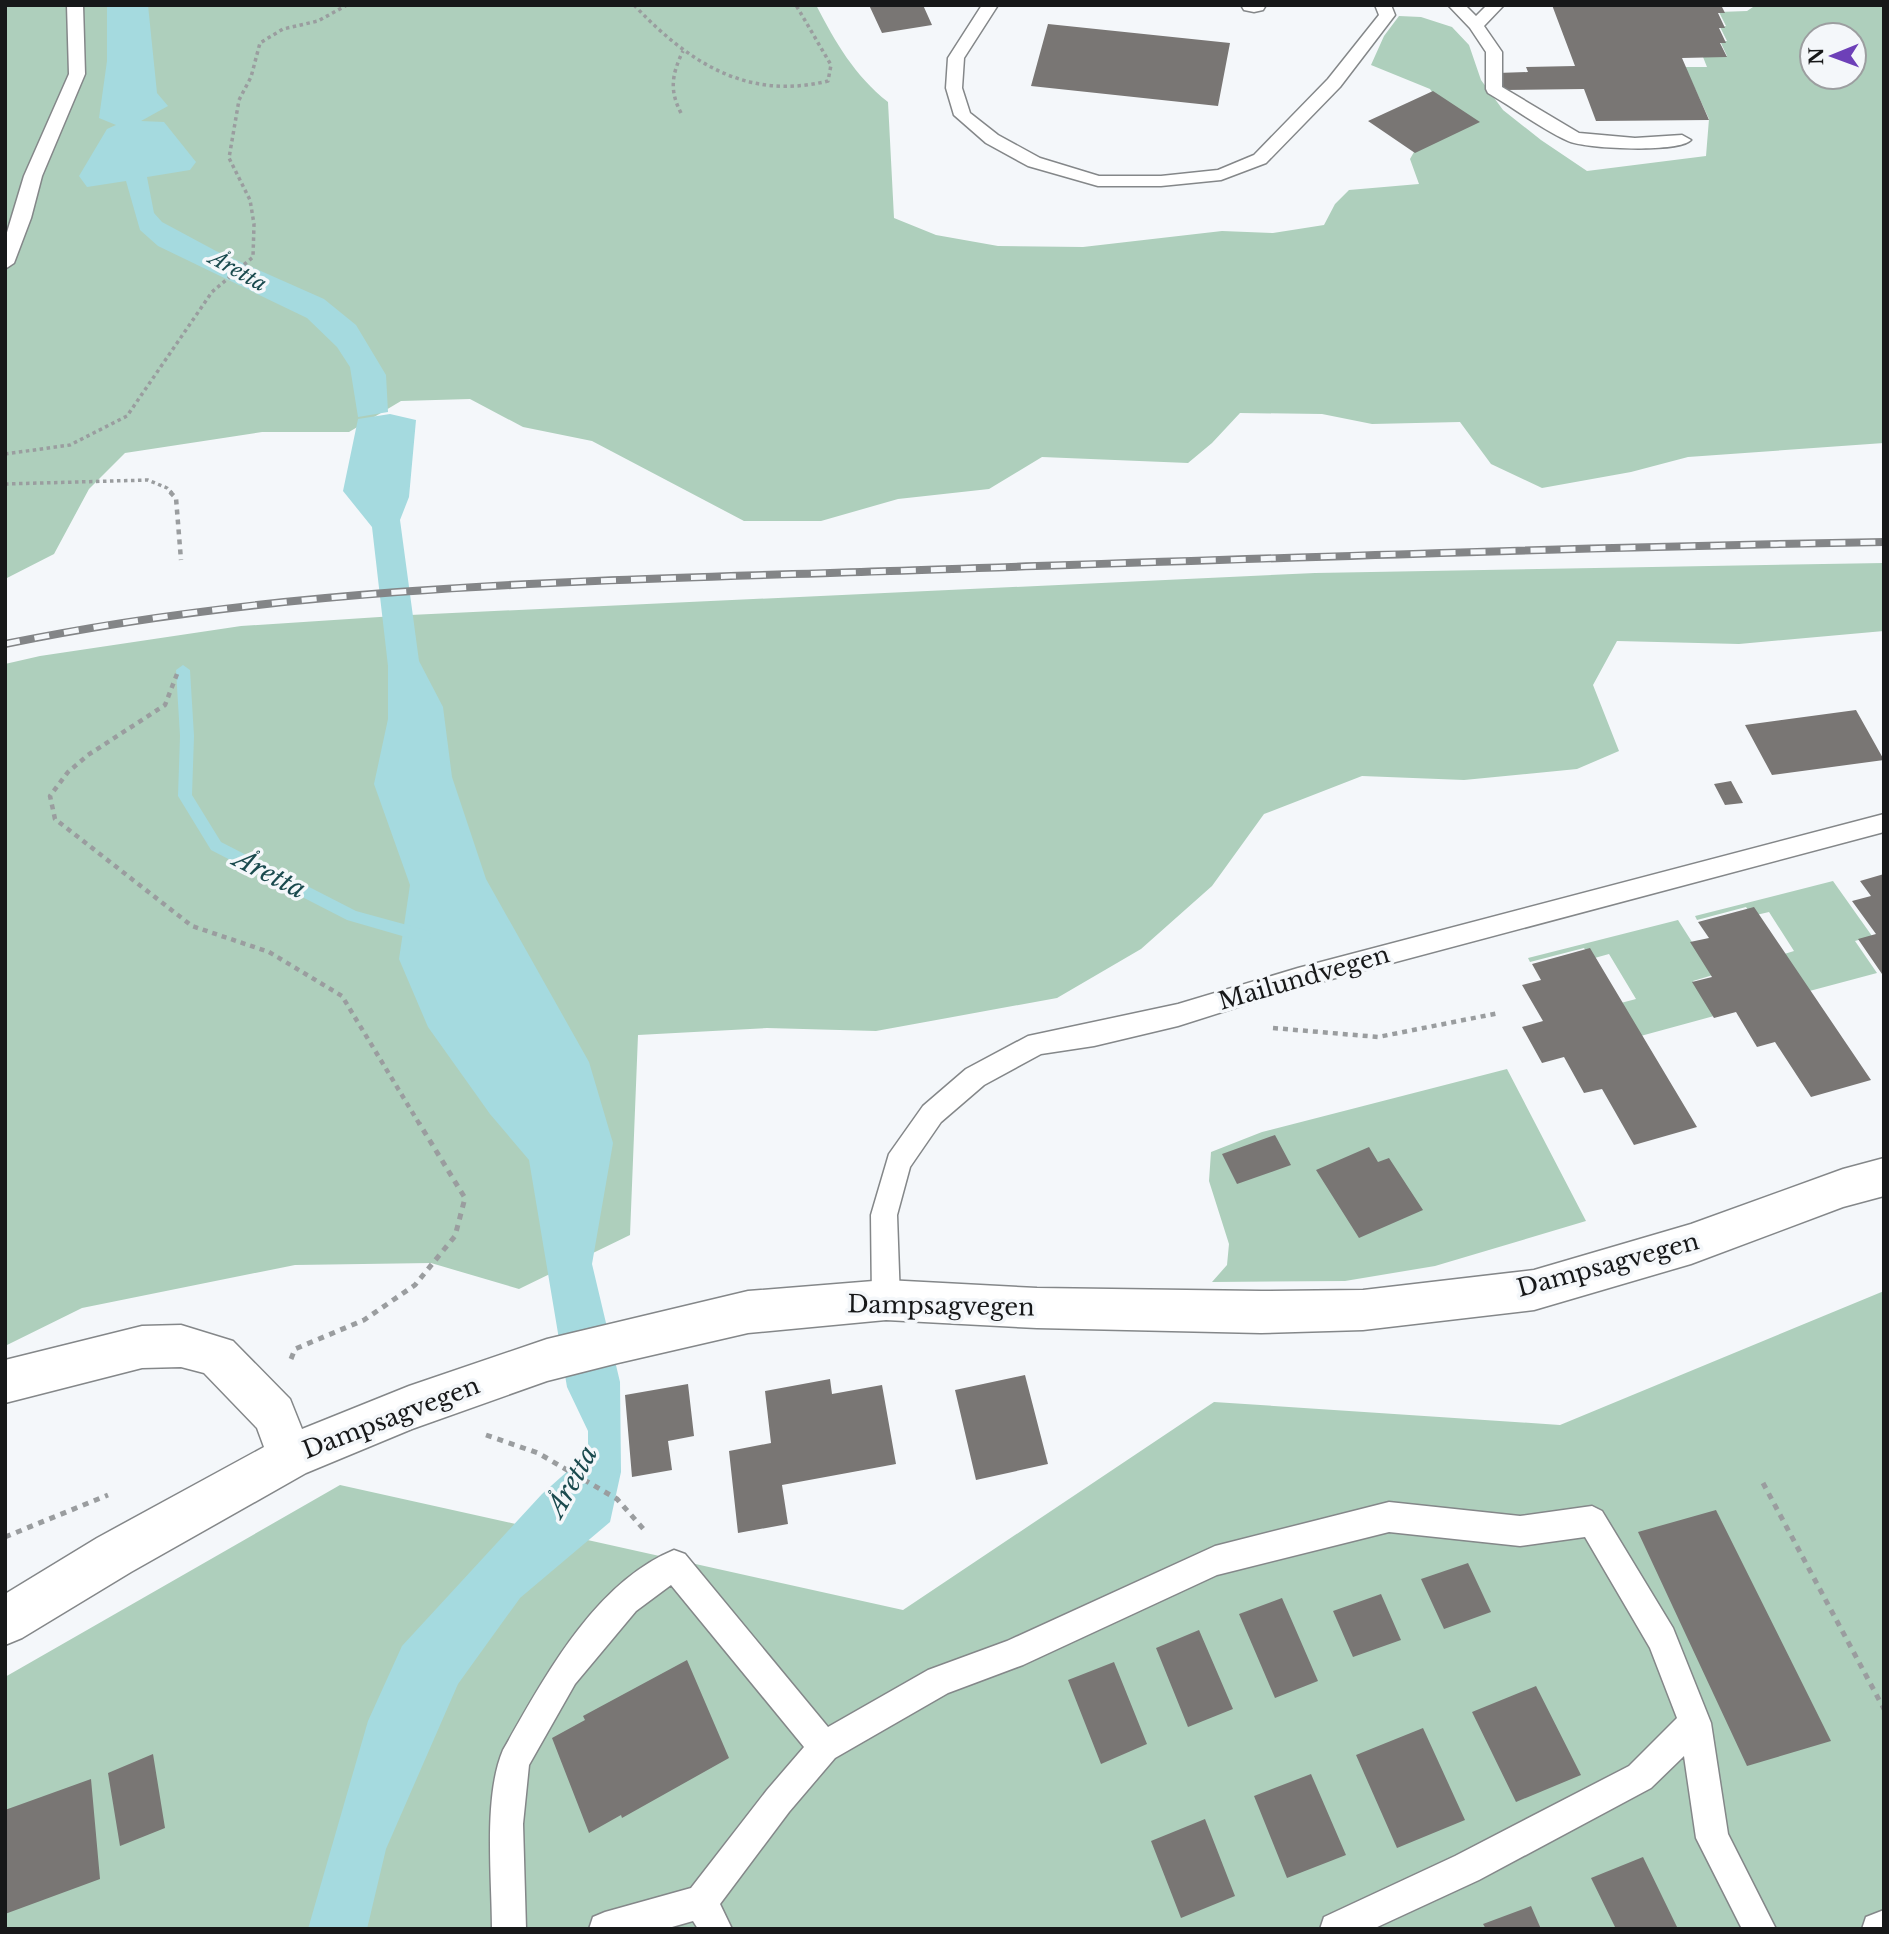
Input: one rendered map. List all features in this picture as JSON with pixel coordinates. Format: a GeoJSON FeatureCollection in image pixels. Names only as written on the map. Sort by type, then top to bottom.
{"type":"FeatureCollection","features":[{"type":"Feature","properties":{"kind":"street","name":"Dampsagvegen"},"geometry":{"type":"LineString","coordinates":[[5,1621],[114,1555],[290,1457],[409,1408],[547,1360],[618,1342],[748,1312],[886,1300],[1037,1308],[1261,1312],[1363,1310],[1534,1290],[1691,1244],[1843,1188],[1884,1177]]}},
{"type":"Feature","properties":{"kind":"street"},"geometry":{"type":"LineString","coordinates":[[5,1382],[142,1347],[181,1346],[217,1356],[274,1414],[290,1457]]}},
{"type":"Feature","properties":{"kind":"lane"},"geometry":{"type":"LineString","coordinates":[[5,263],[22,218],[33,176],[77,74],[75,5]]}},
{"type":"Feature","properties":{"kind":"lane"},"geometry":{"type":"LineString","coordinates":[[990,5],[969,33],[956,58],[954,88],[962,115],[992,139],[1034,162],[1098,181],[1161,181],[1221,175],[1260,159],[1334,83],[1387,15],[1383,5]]}},
{"type":"Feature","properties":{"kind":"lane"},"geometry":{"type":"LineString","coordinates":[[1456,5],[1476,25],[1494,52],[1494,89],[1575,138],[1635,143],[1682,140]]}},
{"type":"Feature","properties":{"kind":"lane"},"geometry":{"type":"LineString","coordinates":[[1476,25],[1496,5]]}},
{"type":"Feature","properties":{"kind":"lane","name":"Mailundvegen"},"geometry":{"type":"LineString","coordinates":[[886,1300],[884,1215],[898,1162],[932,1114],[975,1077],[1037,1044],[1094,1035],[1178,1015],[1298,978],[1884,823]]}},
{"type":"Feature","properties":{"kind":"lane"},"geometry":{"type":"LineString","coordinates":[[606,1929],[708,1916],[778,1801],[824,1747],[939,1681],[1012,1654],[1215,1560],[1389,1517],[1520,1531],[1592,1521],[1662,1639],[1695,1723],[1712,1838],[1760,1929]]}},
{"type":"Feature","properties":{"kind":"lane"},"geometry":{"type":"LineString","coordinates":[[509,1929],[507,1824],[514,1761],[564,1673],[625,1600],[674,1565],[824,1747]]}},
{"type":"Feature","properties":{"kind":"lane"},"geometry":{"type":"LineString","coordinates":[[1336,1929],[1467,1868],[1640,1777],[1695,1723]]}},
{"type":"Feature","properties":{"kind":"lane"},"geometry":{"type":"LineString","coordinates":[[1878,1929],[1884,1926]]}},
{"type":"Feature","properties":{"kind":"path"},"geometry":{"type":"LineString","coordinates":[[5,454],[70,445],[127,416],[198,310],[224,281],[253,257],[250,200],[229,158],[239,100],[251,77],[260,43],[283,29],[318,21],[347,5]]}},
{"type":"Feature","properties":{"kind":"path"},"geometry":{"type":"LineString","coordinates":[[634,5],[683,51],[728,75],[763,85],[808,86],[828,81],[831,65],[796,5]]}},
{"type":"Feature","properties":{"kind":"path"},"geometry":{"type":"LineString","coordinates":[[681,113],[671,95],[672,73],[683,51]]}},
{"type":"Feature","properties":{"kind":"path"},"geometry":{"type":"LineString","coordinates":[[5,484],[148,480],[167,488],[176,498],[181,560]]}},
{"type":"Feature","properties":{"kind":"path"},"geometry":{"type":"LineString","coordinates":[[177,674],[165,705],[110,739],[68,772],[50,796],[55,819],[192,926],[269,952],[342,996],[465,1198],[455,1237],[415,1285],[364,1320],[295,1349],[274,1414]]}},
{"type":"Feature","properties":{"kind":"path"},"geometry":{"type":"LineString","coordinates":[[1270,1027],[1378,1037],[1499,1013]]}},
{"type":"Feature","properties":{"kind":"path"},"geometry":{"type":"LineString","coordinates":[[538,1453],[617,1499]]}},
{"type":"Feature","properties":{"kind":"path"},"geometry":{"type":"LineString","coordinates":[[1763,1483],[1884,1709]]}},
{"type":"Feature","properties":{"kind":"green space"},"geometry":{"type":"Polygon","coordinates":[[[5,5],[816,5],[847,58],[865,81],[888,102],[894,218],[936,235],[998,246],[1083,247],[1222,231],[1273,233],[1324,225],[1335,204],[1349,190],[1419,184],[1410,159],[1426,131],[1445,111],[1430,89],[1371,65],[1384,36],[1399,16],[1421,17],[1452,27],[1469,45],[1481,80],[1503,110],[1587,171],[1706,156],[1709,119],[1685,67],[1707,67],[1703,57],[1727,56],[1720,41],[1727,41],[1720,27],[1726,26],[1719,12],[1747,11],[1756,5],[1884,5],[1884,443],[1688,457],[1631,472],[1542,488],[1491,464],[1460,422],[1372,424],[1322,414],[1240,413],[1212,443],[1188,463],[1042,457],[989,489],[898,499],[821,521],[744,521],[592,441],[523,427],[470,399],[401,401],[349,432],[262,432],[125,453],[89,489],[54,554],[5,579],[5,5]]]}},
{"type":"Feature","properties":{"kind":"green space"},"geometry":{"type":"Polygon","coordinates":[[[1884,563],[1884,631],[1739,644],[1617,641],[1593,685],[1619,751],[1577,769],[1464,780],[1362,776],[1264,814],[1212,886],[1141,949],[1057,998],[876,1031],[767,1028],[638,1035],[630,1235],[519,1289],[431,1263],[295,1265],[82,1308],[5,1346],[5,664],[40,656],[241,626],[410,615],[1315,573],[1884,563]]]}},
{"type":"Feature","properties":{"kind":"green space"},"geometry":{"type":"Polygon","coordinates":[[[1833,881],[1872,936],[1855,941],[1877,973],[1802,993],[1778,956],[1794,951],[1769,912],[1752,916],[1746,907],[1697,920],[1695,916],[1833,881]]]}},
{"type":"Feature","properties":{"kind":"green space"},"geometry":{"type":"Polygon","coordinates":[[[1678,920],[1713,975],[1693,981],[1714,1016],[1637,1037],[1617,1004],[1636,999],[1609,954],[1591,959],[1584,948],[1530,962],[1528,958],[1678,920]]]}},
{"type":"Feature","properties":{"kind":"green space"},"geometry":{"type":"Polygon","coordinates":[[[1507,1069],[1586,1221],[1435,1266],[1345,1281],[1212,1282],[1227,1265],[1229,1244],[1209,1181],[1211,1152],[1262,1132],[1507,1069]]]}},
{"type":"Feature","properties":{"kind":"green space"},"geometry":{"type":"Polygon","coordinates":[[[1884,1291],[1884,1929],[5,1929],[5,1677],[340,1485],[903,1610],[1214,1402],[1560,1425],[1884,1291]]]}},
{"type":"Feature","properties":{"kind":"water"},"geometry":{"type":"Polygon","coordinates":[[[107,5],[148,5],[157,93],[168,106],[141,121],[164,122],[196,162],[190,170],[147,177],[154,213],[162,222],[216,251],[324,299],[356,325],[386,375],[388,412],[358,417],[350,367],[337,347],[307,318],[158,246],[140,230],[126,181],[87,187],[79,176],[107,129],[116,125],[99,118],[107,61],[107,5]]]}},
{"type":"Feature","properties":{"kind":"water"},"geometry":{"type":"Polygon","coordinates":[[[390,414],[416,420],[409,497],[400,520],[419,661],[443,707],[452,777],[486,879],[589,1062],[613,1143],[592,1264],[620,1382],[621,1472],[610,1522],[520,1598],[458,1684],[386,1849],[367,1929],[308,1929],[368,1721],[402,1646],[542,1494],[588,1453],[588,1431],[567,1387],[529,1160],[490,1114],[428,1027],[399,959],[410,885],[374,784],[388,719],[388,666],[372,527],[343,491],[358,419],[390,414]]]}},
{"type":"Feature","properties":{"kind":"building"},"geometry":{"type":"Polygon","coordinates":[[[869,5],[923,5],[932,25],[882,33],[869,5]]]}},
{"type":"Feature","properties":{"kind":"building"},"geometry":{"type":"Polygon","coordinates":[[[1552,5],[1721,5],[1725,13],[1718,13],[1725,28],[1719,28],[1726,43],[1720,43],[1727,57],[1682,58],[1709,120],[1596,121],[1584,89],[1503,90],[1497,73],[1528,72],[1526,67],[1575,66],[1552,5]]]}},
{"type":"Feature","properties":{"kind":"building"},"geometry":{"type":"Polygon","coordinates":[[[1048,24],[1230,43],[1218,106],[1031,86],[1048,24]]]}},
{"type":"Feature","properties":{"kind":"building"},"geometry":{"type":"Polygon","coordinates":[[[1433,91],[1480,122],[1415,153],[1368,121],[1433,91]]]}},
{"type":"Feature","properties":{"kind":"building"},"geometry":{"type":"Polygon","coordinates":[[[1856,710],[1884,760],[1772,775],[1745,725],[1856,710]]]}},
{"type":"Feature","properties":{"kind":"building"},"geometry":{"type":"Polygon","coordinates":[[[1731,781],[1743,803],[1725,805],[1714,784],[1731,781]]]}},
{"type":"Feature","properties":{"kind":"building"},"geometry":{"type":"Polygon","coordinates":[[[1884,874],[1882,974],[1858,939],[1876,934],[1852,901],[1871,896],[1860,881],[1884,874]]]}},
{"type":"Feature","properties":{"kind":"building"},"geometry":{"type":"Polygon","coordinates":[[[1754,907],[1871,1080],[1811,1097],[1775,1042],[1757,1047],[1736,1012],[1714,1018],[1692,982],[1712,977],[1690,942],[1709,938],[1698,922],[1754,907]]]}},
{"type":"Feature","properties":{"kind":"building"},"geometry":{"type":"Polygon","coordinates":[[[1590,948],[1697,1127],[1634,1145],[1602,1089],[1584,1093],[1564,1057],[1542,1063],[1522,1027],[1543,1021],[1522,985],[1541,980],[1532,964],[1590,948]]]}},
{"type":"Feature","properties":{"kind":"building"},"geometry":{"type":"Polygon","coordinates":[[[1275,1135],[1291,1165],[1237,1184],[1222,1154],[1275,1135]]]}},
{"type":"Feature","properties":{"kind":"building"},"geometry":{"type":"Polygon","coordinates":[[[1369,1147],[1378,1162],[1389,1158],[1423,1210],[1359,1238],[1316,1170],[1369,1147]]]}},
{"type":"Feature","properties":{"kind":"building"},"geometry":{"type":"Polygon","coordinates":[[[1025,1375],[1048,1464],[976,1480],[955,1390],[1025,1375]]]}},
{"type":"Feature","properties":{"kind":"building"},"geometry":{"type":"Polygon","coordinates":[[[830,1379],[832,1394],[882,1385],[896,1464],[782,1485],[788,1524],[738,1533],[729,1451],[771,1443],[765,1391],[830,1379]]]}},
{"type":"Feature","properties":{"kind":"building"},"geometry":{"type":"Polygon","coordinates":[[[688,1384],[694,1436],[668,1441],[672,1470],[632,1477],[625,1395],[688,1384]]]}},
{"type":"Feature","properties":{"kind":"building"},"geometry":{"type":"Polygon","coordinates":[[[1716,1510],[1831,1741],[1747,1766],[1638,1532],[1716,1510]]]}},
{"type":"Feature","properties":{"kind":"building"},"geometry":{"type":"Polygon","coordinates":[[[1468,1563],[1491,1612],[1444,1629],[1421,1579],[1468,1563]]]}},
{"type":"Feature","properties":{"kind":"building"},"geometry":{"type":"Polygon","coordinates":[[[1381,1594],[1401,1640],[1353,1657],[1333,1611],[1381,1594]]]}},
{"type":"Feature","properties":{"kind":"building"},"geometry":{"type":"Polygon","coordinates":[[[1282,1598],[1318,1681],[1275,1698],[1239,1614],[1282,1598]]]}},
{"type":"Feature","properties":{"kind":"building"},"geometry":{"type":"Polygon","coordinates":[[[1199,1630],[1233,1709],[1188,1727],[1156,1648],[1199,1630]]]}},
{"type":"Feature","properties":{"kind":"building"},"geometry":{"type":"Polygon","coordinates":[[[687,1660],[729,1758],[622,1818],[621,1815],[589,1833],[552,1738],[585,1720],[583,1716],[687,1660]]]}},
{"type":"Feature","properties":{"kind":"building"},"geometry":{"type":"Polygon","coordinates":[[[1114,1662],[1147,1744],[1101,1764],[1068,1680],[1114,1662]]]}},
{"type":"Feature","properties":{"kind":"building"},"geometry":{"type":"Polygon","coordinates":[[[1536,1686],[1581,1775],[1516,1802],[1472,1712],[1536,1686]]]}},
{"type":"Feature","properties":{"kind":"building"},"geometry":{"type":"Polygon","coordinates":[[[1423,1728],[1465,1820],[1397,1848],[1356,1755],[1423,1728]]]}},
{"type":"Feature","properties":{"kind":"building"},"geometry":{"type":"Polygon","coordinates":[[[153,1754],[165,1828],[120,1846],[108,1773],[153,1754]]]}},
{"type":"Feature","properties":{"kind":"building"},"geometry":{"type":"Polygon","coordinates":[[[1311,1774],[1346,1855],[1287,1878],[1254,1796],[1311,1774]]]}},
{"type":"Feature","properties":{"kind":"building"},"geometry":{"type":"Polygon","coordinates":[[[91,1779],[100,1879],[5,1914],[5,1810],[91,1779]]]}},
{"type":"Feature","properties":{"kind":"building"},"geometry":{"type":"Polygon","coordinates":[[[1205,1819],[1235,1896],[1181,1918],[1151,1841],[1205,1819]]]}},
{"type":"Feature","properties":{"kind":"building"},"geometry":{"type":"Polygon","coordinates":[[[1643,1857],[1678,1929],[1616,1929],[1591,1878],[1643,1857]]]}},
{"type":"Feature","properties":{"kind":"building"},"geometry":{"type":"Polygon","coordinates":[[[1531,1906],[1541,1929],[1486,1929],[1483,1924],[1531,1906]]]}},
{"type":"Feature","properties":{"kind":"waterway","name":"Åretta"},"geometry":{"type":"LineString","coordinates":[[183,670],[187,736],[185,796],[216,846],[352,916],[423,936]]}},
{"type":"Feature","properties":{"kind":"railway"},"geometry":{"type":"LineString","coordinates":[[5,644],[115,624],[225,609],[446,589],[668,578],[1884,542]]}}]}
